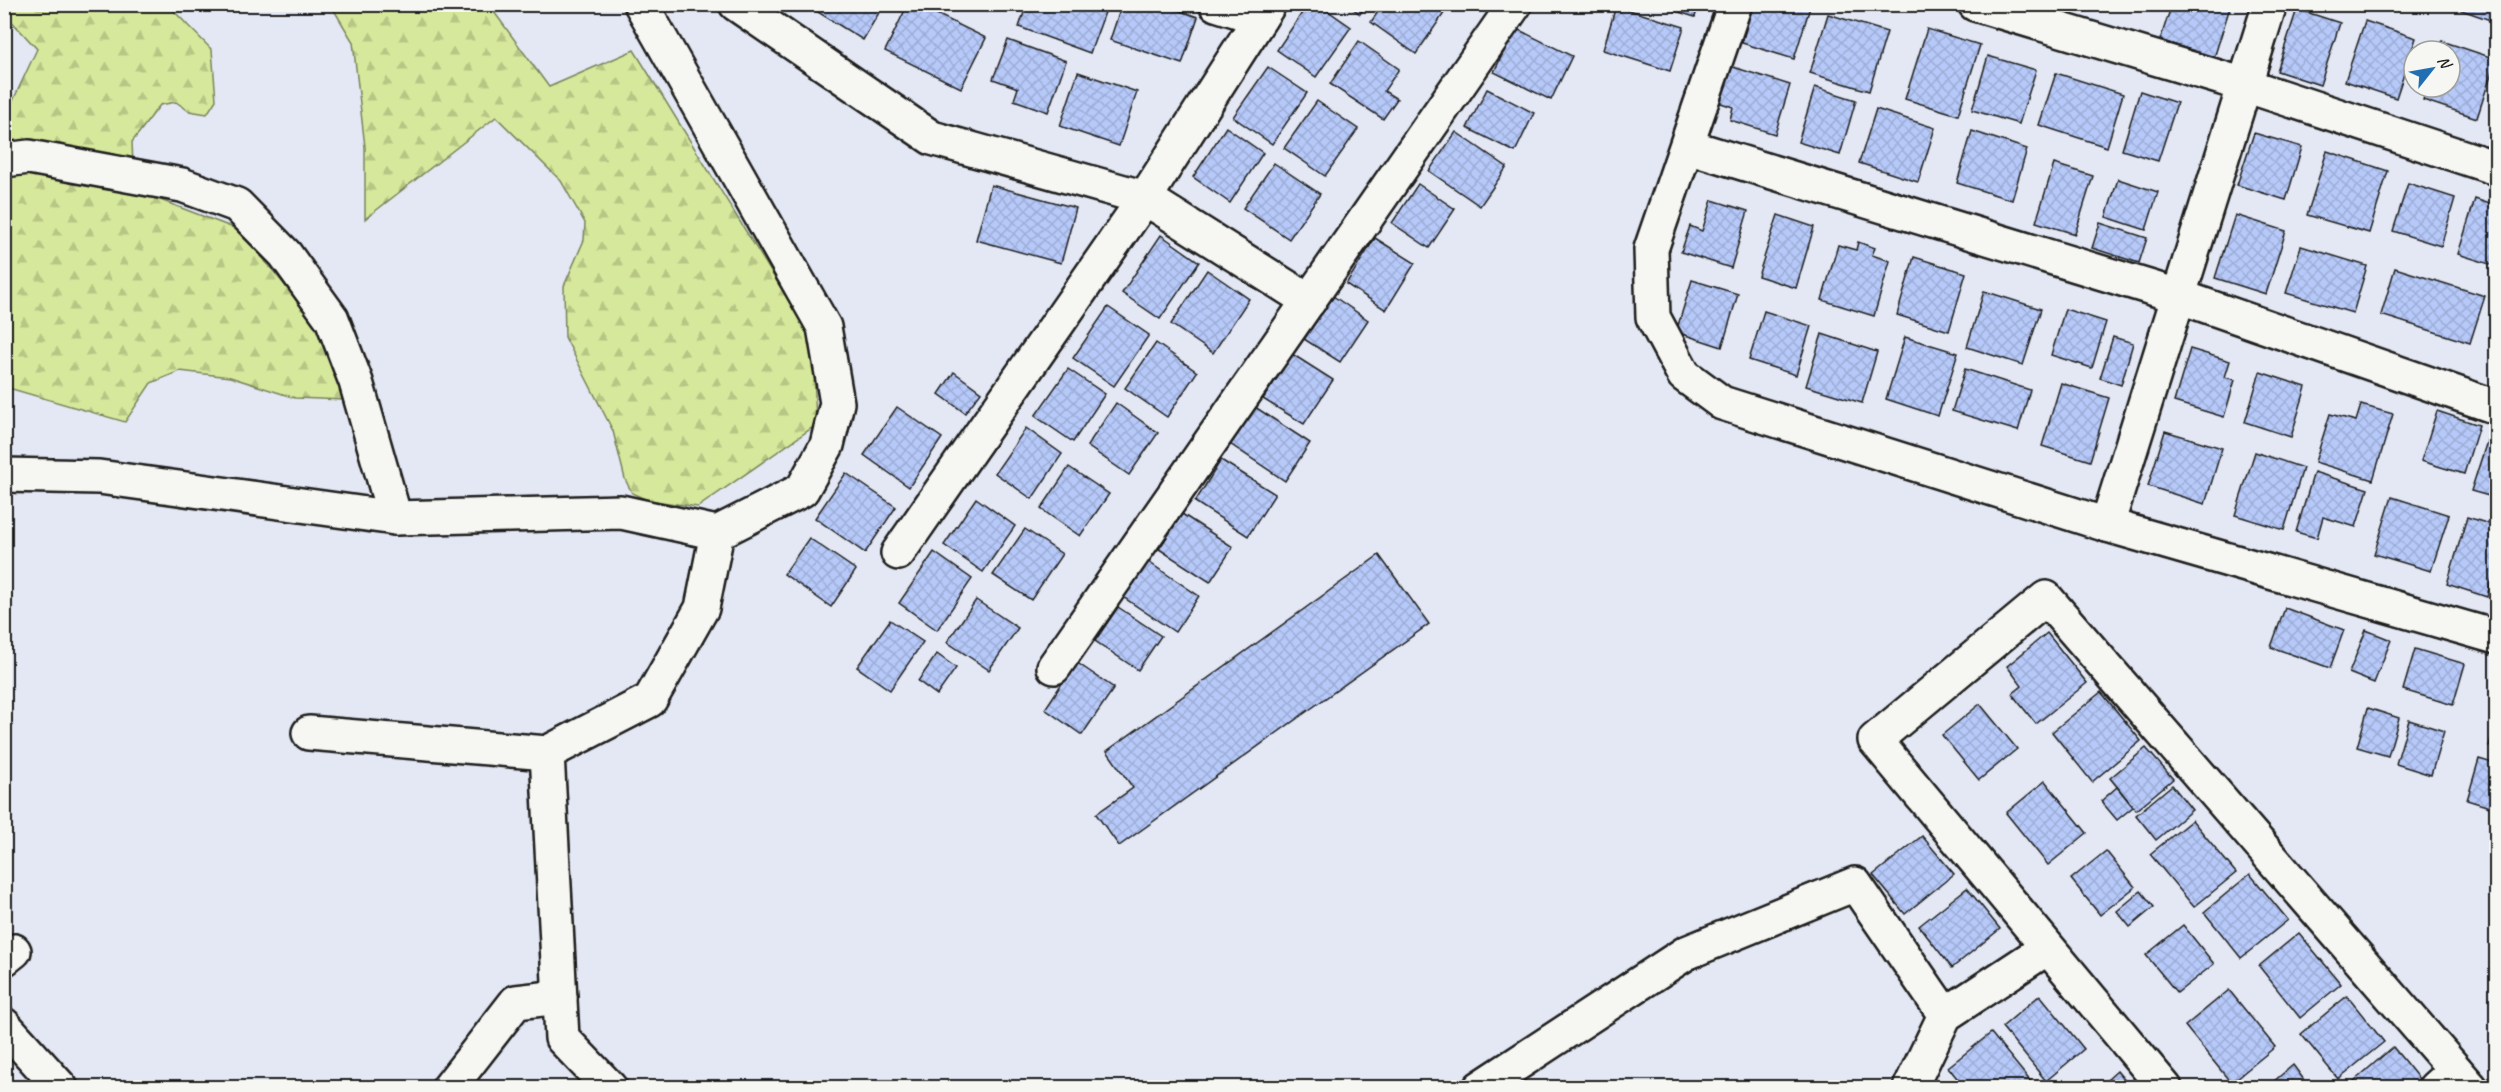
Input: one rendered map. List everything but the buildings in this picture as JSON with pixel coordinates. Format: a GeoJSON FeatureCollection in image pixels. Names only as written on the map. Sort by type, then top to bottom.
{"type":"FeatureCollection","features":[{"type":"Feature","properties":{"kind":"street"},"geometry":{"type":"LineString","coordinates":[[4,475],[99,477],[395,518],[621,512],[717,533],[802,490],[827,445],[837,403],[824,327],[642,4]]}},
{"type":"Feature","properties":{"kind":"street"},"geometry":{"type":"LineString","coordinates":[[736,4],[932,138],[1145,198],[1309,301]]}},
{"type":"Feature","properties":{"kind":"street"},"geometry":{"type":"LineString","coordinates":[[898,553],[1145,198],[1264,11],[1216,4]]}},
{"type":"Feature","properties":{"kind":"street"},"geometry":{"type":"LineString","coordinates":[[1054,667],[1515,4]]}},
{"type":"Feature","properties":{"kind":"street"},"geometry":{"type":"LineString","coordinates":[[1735,4],[1652,249],[1653,317],[1684,375],[1722,403],[2107,525],[2496,637]]}},
{"type":"Feature","properties":{"kind":"street"},"geometry":{"type":"LineString","coordinates":[[1975,4],[2245,85],[2496,168]]}},
{"type":"Feature","properties":{"kind":"street"},"geometry":{"type":"LineString","coordinates":[[2107,525],[2270,4]]}},
{"type":"Feature","properties":{"kind":"street"},"geometry":{"type":"LineString","coordinates":[[1687,146],[2178,296],[2496,407]]}},
{"type":"Feature","properties":{"kind":"street"},"geometry":{"type":"LineString","coordinates":[[4,160],[29,157],[182,185],[237,205],[285,255],[332,319],[356,382],[395,518]]}},
{"type":"Feature","properties":{"kind":"street"},"geometry":{"type":"LineString","coordinates":[[309,734],[547,753],[650,700],[702,608],[717,533]]}},
{"type":"Feature","properties":{"kind":"street"},"geometry":{"type":"LineString","coordinates":[[2166,1088],[1875,740],[2046,598],[2453,1082]]}},
{"type":"Feature","properties":{"kind":"street"},"geometry":{"type":"LineString","coordinates":[[547,753],[562,1038],[610,1088]]}},
{"type":"Feature","properties":{"kind":"street"},"geometry":{"type":"LineString","coordinates":[[1480,1088],[1686,953],[1855,884],[1945,1015]]}},
{"type":"Feature","properties":{"kind":"street"},"geometry":{"type":"LineString","coordinates":[[1910,1088],[1945,1015],[2047,948]]}},
{"type":"Feature","properties":{"kind":"street"},"geometry":{"type":"LineString","coordinates":[[449,1088],[516,1002],[560,997]]}},
{"type":"Feature","properties":{"kind":"street"},"geometry":{"type":"LineString","coordinates":[[4,1024],[62,1088]]}},
{"type":"Feature","properties":{"kind":"green space"},"geometry":{"type":"Polygon","coordinates":[[[5,5],[174,5],[171,8],[212,50],[216,100],[207,114],[189,111],[176,102],[160,105],[132,142],[134,190],[239,230],[319,326],[340,370],[344,400],[295,398],[230,377],[180,371],[151,383],[125,422],[5,387],[5,118],[37,49],[5,14],[5,5]]]}},
{"type":"Feature","properties":{"kind":"green space"},"geometry":{"type":"Polygon","coordinates":[[[331,5],[489,5],[549,87],[634,50],[813,340],[816,425],[698,507],[647,500],[632,493],[625,479],[613,431],[565,337],[564,286],[584,240],[585,223],[561,181],[496,117],[365,219],[365,147],[353,42],[331,5]]]}}]}
